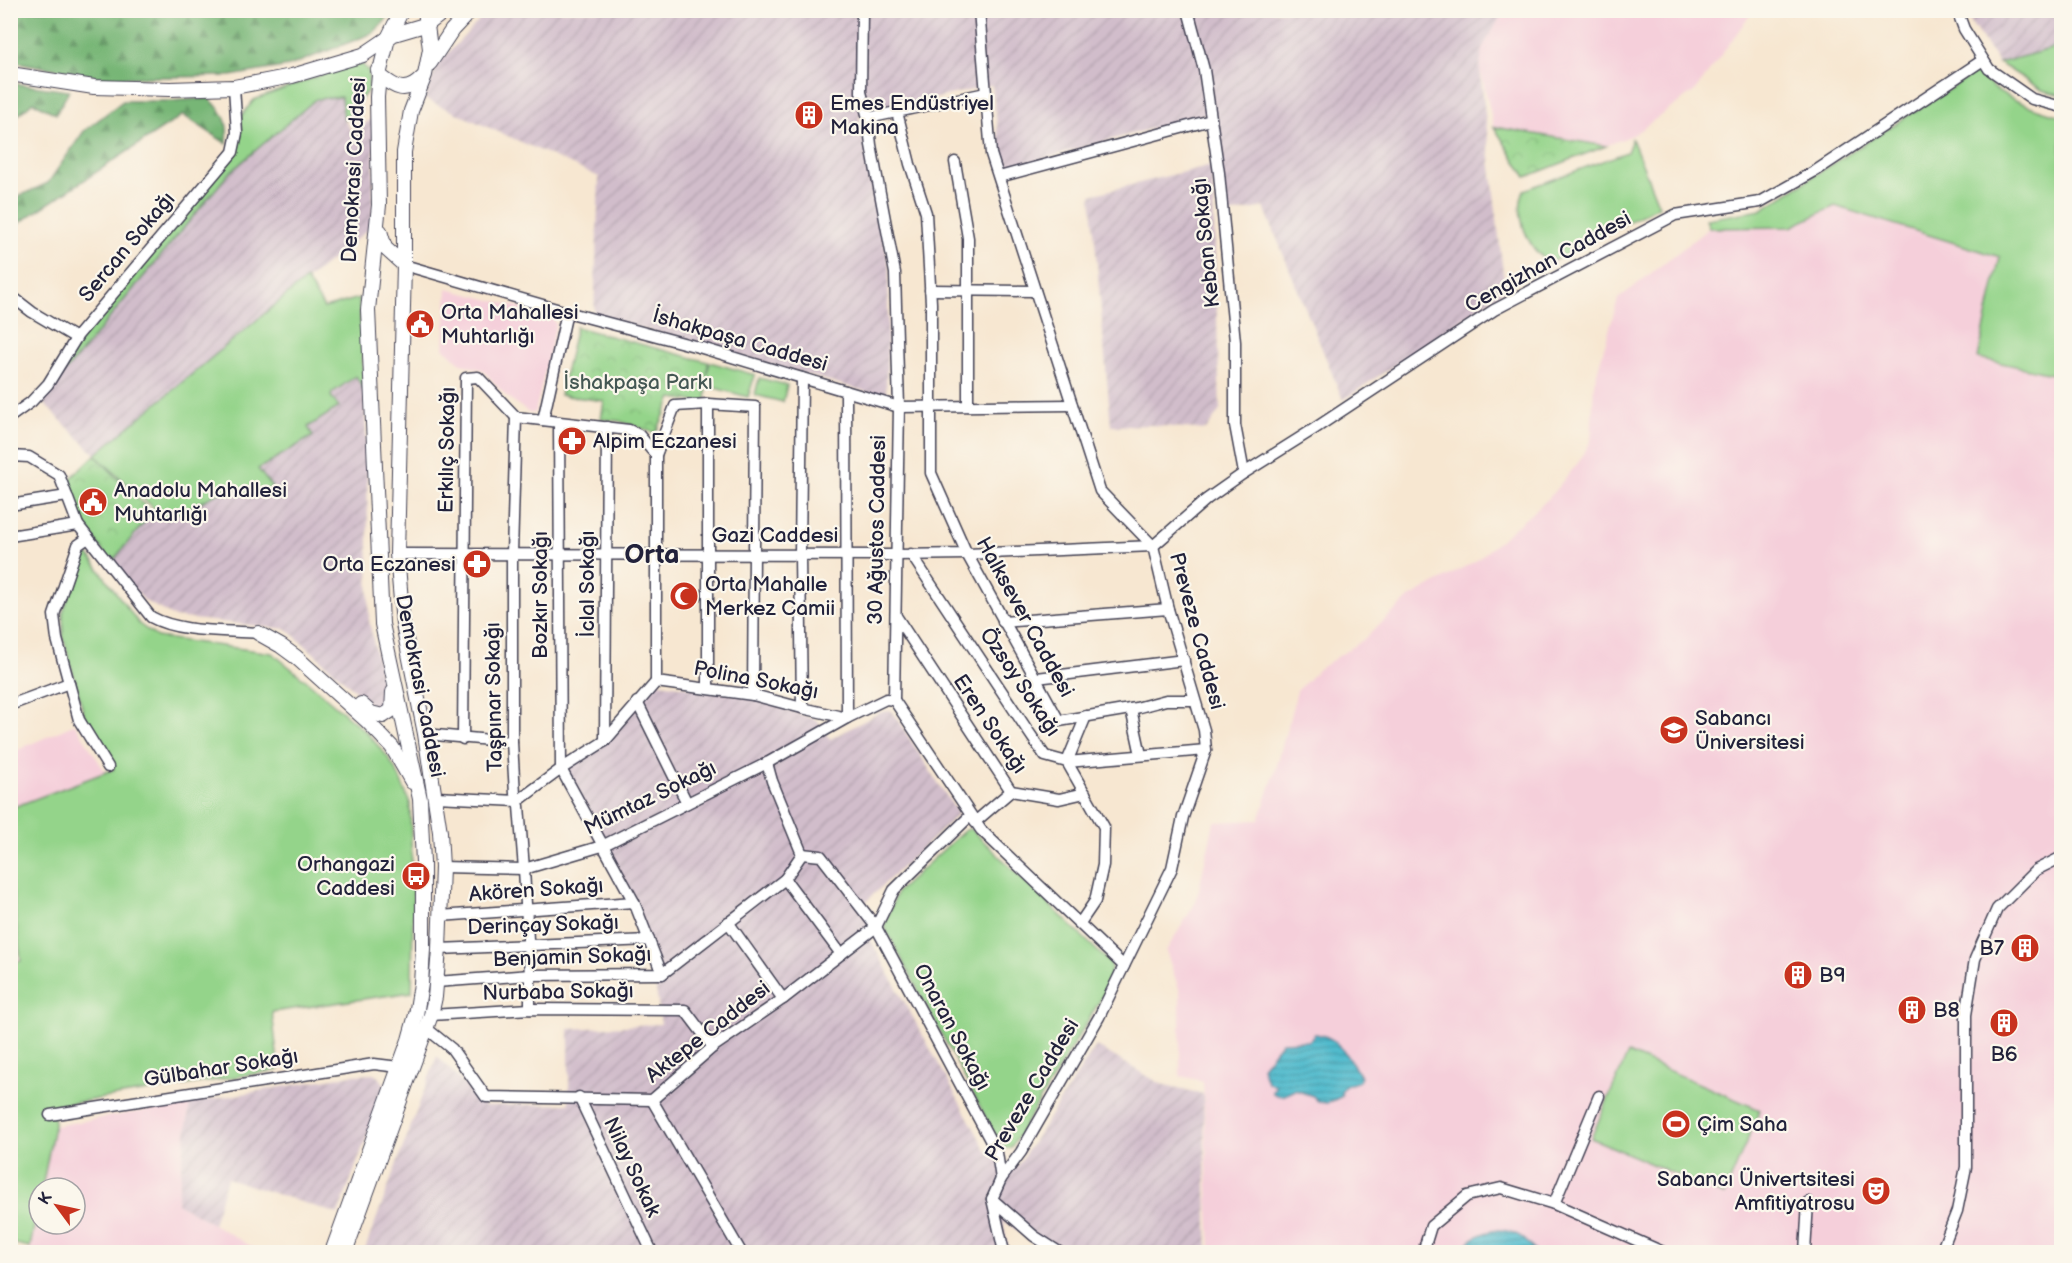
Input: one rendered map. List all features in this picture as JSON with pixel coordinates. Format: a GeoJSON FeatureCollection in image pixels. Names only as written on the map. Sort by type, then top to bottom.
{"type":"FeatureCollection","features":[{"type":"Feature","properties":{"kind":"main road","name":"Demokrasi Caddesi"},"geometry":{"type":"LineString","coordinates":[[332,1252],[416,1015],[422,972],[424,902],[420,799],[382,624],[368,310],[379,205],[377,97],[379,75],[388,38],[402,10]]}},
{"type":"Feature","properties":{"kind":"main road"},"geometry":{"type":"LineString","coordinates":[[10,75],[93,87],[170,90],[234,87],[292,76],[363,55],[400,31],[410,29],[427,17],[446,10]]}},
{"type":"Feature","properties":{"kind":"main road"},"geometry":{"type":"LineString","coordinates":[[363,55],[372,59],[378,67],[379,75],[389,84],[406,89],[415,86],[452,30],[471,10]]}},
{"type":"Feature","properties":{"kind":"main road","name":"Demokrasi Caddesi"},"geometry":{"type":"LineString","coordinates":[[345,1252],[429,1022],[439,948],[442,867],[436,797],[400,600],[397,554],[404,265],[404,152],[411,111],[426,71],[430,49],[427,17]]}},
{"type":"Feature","properties":{"kind":"main road"},"geometry":{"type":"LineString","coordinates":[[410,29],[419,33],[430,49]]}},
{"type":"Feature","properties":{"kind":"main road"},"geometry":{"type":"LineString","coordinates":[[379,205],[382,243],[404,265]]}},
{"type":"Feature","properties":{"kind":"main road"},"geometry":{"type":"LineString","coordinates":[[380,578],[386,560],[397,554]]}},
{"type":"Feature","properties":{"kind":"main road"},"geometry":{"type":"LineString","coordinates":[[258,633],[284,639],[371,713],[378,716],[388,714],[393,704],[391,666]]}},
{"type":"Feature","properties":{"kind":"main road"},"geometry":{"type":"LineString","coordinates":[[258,633],[296,657],[366,720],[392,747],[420,799]]}},
{"type":"Feature","properties":{"kind":"main road"},"geometry":{"type":"LineString","coordinates":[[366,720],[381,728],[404,723],[416,710],[418,701]]}},
{"type":"Feature","properties":{"kind":"main road"},"geometry":{"type":"LineString","coordinates":[[352,1252],[418,1076],[418,1065],[414,1061],[408,1060],[399,1067]]}},
{"type":"Feature","properties":{"kind":"street","name":"30 Ağustos Caddesi"},"geometry":{"type":"LineString","coordinates":[[862,10],[861,92],[868,118],[895,273],[899,407],[894,700]]}},
{"type":"Feature","properties":{"kind":"street","name":"Preveze Caddesi"},"geometry":{"type":"LineString","coordinates":[[979,10],[991,154],[1100,491],[1154,546],[1168,609],[1204,730],[1206,750],[1183,817],[1172,868],[1099,1017],[1021,1152],[1001,1179],[992,1199]]}},
{"type":"Feature","properties":{"kind":"street","name":"Keban Sokağı"},"geometry":{"type":"LineString","coordinates":[[1188,10],[1204,70],[1220,182],[1235,342],[1235,424],[1245,473]]}},
{"type":"Feature","properties":{"kind":"street"},"geometry":{"type":"LineString","coordinates":[[1957,10],[1964,29],[1989,69],[2032,99],[2061,107]]}},
{"type":"Feature","properties":{"kind":"street","name":"Cengizhan Caddesi"},"geometry":{"type":"LineString","coordinates":[[1154,546],[1207,499],[1494,310],[1676,215],[1760,201],[1817,170],[1983,60]]}},
{"type":"Feature","properties":{"kind":"street","name":"Sercan Sokağı"},"geometry":{"type":"LineString","coordinates":[[10,417],[31,402],[48,384],[76,338],[233,152],[237,133],[234,87]]}},
{"type":"Feature","properties":{"kind":"street"},"geometry":{"type":"LineString","coordinates":[[868,118],[986,93]]}},
{"type":"Feature","properties":{"kind":"street"},"geometry":{"type":"LineString","coordinates":[[897,112],[926,213],[930,290],[930,406]]}},
{"type":"Feature","properties":{"kind":"street"},"geometry":{"type":"LineString","coordinates":[[999,177],[1211,120]]}},
{"type":"Feature","properties":{"kind":"street"},"geometry":{"type":"LineString","coordinates":[[955,162],[968,238],[968,406]]}},
{"type":"Feature","properties":{"kind":"street","name":"İshakpaşa Caddesi"},"geometry":{"type":"LineString","coordinates":[[404,265],[702,348],[899,407],[1072,405]]}},
{"type":"Feature","properties":{"kind":"street"},"geometry":{"type":"LineString","coordinates":[[930,290],[1035,291]]}},
{"type":"Feature","properties":{"kind":"street"},"geometry":{"type":"LineString","coordinates":[[10,295],[32,312],[76,338]]}},
{"type":"Feature","properties":{"kind":"street"},"geometry":{"type":"LineString","coordinates":[[543,420],[567,312]]}},
{"type":"Feature","properties":{"kind":"street","name":"Erkılıç Sokağı"},"geometry":{"type":"LineString","coordinates":[[462,739],[466,378],[478,377],[516,417]]}},
{"type":"Feature","properties":{"kind":"street"},"geometry":{"type":"LineString","coordinates":[[802,378],[800,555],[802,708]]}},
{"type":"Feature","properties":{"kind":"street"},"geometry":{"type":"LineString","coordinates":[[846,391],[847,718],[886,699],[894,700],[973,819],[1124,966]]}},
{"type":"Feature","properties":{"kind":"street"},"geometry":{"type":"LineString","coordinates":[[708,404],[708,687]]}},
{"type":"Feature","properties":{"kind":"street"},"geometry":{"type":"LineString","coordinates":[[436,797],[518,801],[561,769],[605,741],[656,682],[656,455],[675,406],[708,404],[755,407],[753,695]]}},
{"type":"Feature","properties":{"kind":"street","name":"Halksever Caddesi"},"geometry":{"type":"LineString","coordinates":[[930,406],[932,473],[967,554],[1059,721],[1166,700],[1194,700]]}},
{"type":"Feature","properties":{"kind":"street"},"geometry":{"type":"LineString","coordinates":[[516,417],[629,430],[639,435],[656,455]]}},
{"type":"Feature","properties":{"kind":"street","name":"Taşpınar Sokağı"},"geometry":{"type":"LineString","coordinates":[[516,417],[512,554],[512,742],[515,794],[518,801],[524,869],[530,1009]]}},
{"type":"Feature","properties":{"kind":"street","name":"Bozkır Sokağı"},"geometry":{"type":"LineString","coordinates":[[559,422],[561,769]]}},
{"type":"Feature","properties":{"kind":"street","name":"İclal Sokağı"},"geometry":{"type":"LineString","coordinates":[[605,741],[607,427]]}},
{"type":"Feature","properties":{"kind":"street"},"geometry":{"type":"LineString","coordinates":[[10,456],[29,457],[59,475],[78,525],[151,617],[164,624],[178,627],[258,633]]}},
{"type":"Feature","properties":{"kind":"street"},"geometry":{"type":"LineString","coordinates":[[10,505],[67,496]]}},
{"type":"Feature","properties":{"kind":"street"},"geometry":{"type":"LineString","coordinates":[[10,536],[78,525]]}},
{"type":"Feature","properties":{"kind":"street"},"geometry":{"type":"LineString","coordinates":[[88,538],[78,545],[54,615],[57,639],[79,720],[108,767]]}},
{"type":"Feature","properties":{"kind":"street","name":"Gazi Caddesi"},"geometry":{"type":"LineString","coordinates":[[397,554],[896,555],[1154,546]]}},
{"type":"Feature","properties":{"kind":"street","name":"Özsoy Sokağı"},"geometry":{"type":"LineString","coordinates":[[911,554],[1045,756],[1067,762],[1104,827],[1102,865],[1095,901],[1080,923]]}},
{"type":"Feature","properties":{"kind":"street"},"geometry":{"type":"LineString","coordinates":[[1004,622],[1168,609]]}},
{"type":"Feature","properties":{"kind":"street","name":"Eren Sokağı"},"geometry":{"type":"LineString","coordinates":[[895,616],[1011,791],[1059,799],[1085,793]]}},
{"type":"Feature","properties":{"kind":"street"},"geometry":{"type":"LineString","coordinates":[[1037,678],[1184,660]]}},
{"type":"Feature","properties":{"kind":"street"},"geometry":{"type":"LineString","coordinates":[[10,705],[69,682]]}},
{"type":"Feature","properties":{"kind":"street","name":"Polina Sokağı"},"geometry":{"type":"LineString","coordinates":[[656,682],[708,687],[753,695],[847,718]]}},
{"type":"Feature","properties":{"kind":"street"},"geometry":{"type":"LineString","coordinates":[[637,702],[687,803]]}},
{"type":"Feature","properties":{"kind":"street"},"geometry":{"type":"LineString","coordinates":[[1131,708],[1141,755]]}},
{"type":"Feature","properties":{"kind":"street"},"geometry":{"type":"LineString","coordinates":[[1086,716],[1067,762],[1206,750]]}},
{"type":"Feature","properties":{"kind":"street","name":"Mümtaz Sokağı"},"geometry":{"type":"LineString","coordinates":[[442,867],[524,869],[602,846],[767,763],[847,718]]}},
{"type":"Feature","properties":{"kind":"street"},"geometry":{"type":"LineString","coordinates":[[425,734],[512,742]]}},
{"type":"Feature","properties":{"kind":"street"},"geometry":{"type":"LineString","coordinates":[[767,763],[802,854]]}},
{"type":"Feature","properties":{"kind":"street"},"geometry":{"type":"LineString","coordinates":[[561,769],[633,902],[662,974]]}},
{"type":"Feature","properties":{"kind":"street","name":"Aktepe Caddesi"},"geometry":{"type":"LineString","coordinates":[[429,1022],[486,1096],[652,1100],[713,1047],[783,999],[876,927],[894,890],[973,819],[1011,791]]}},
{"type":"Feature","properties":{"kind":"street","name":"Benjamin Sokağı"},"geometry":{"type":"LineString","coordinates":[[436,982],[530,975],[662,974],[784,879],[802,854]]}},
{"type":"Feature","properties":{"kind":"street","name":"Onaran Sokağı"},"geometry":{"type":"LineString","coordinates":[[802,854],[821,856],[876,927],[997,1153],[1001,1179]]}},
{"type":"Feature","properties":{"kind":"street"},"geometry":{"type":"LineString","coordinates":[[1941,1252],[1957,1211],[1966,1167],[1966,1015],[1975,959],[1997,909],[2036,870],[2061,857]]}},
{"type":"Feature","properties":{"kind":"street"},"geometry":{"type":"LineString","coordinates":[[784,879],[841,954]]}},
{"type":"Feature","properties":{"kind":"street","name":"Akören Sokağı"},"geometry":{"type":"LineString","coordinates":[[440,916],[633,902]]}},
{"type":"Feature","properties":{"kind":"street"},"geometry":{"type":"LineString","coordinates":[[728,922],[783,999]]}},
{"type":"Feature","properties":{"kind":"street","name":"Derinçay Sokağı"},"geometry":{"type":"LineString","coordinates":[[439,948],[649,940]]}},
{"type":"Feature","properties":{"kind":"street","name":"Nurbaba Sokağı"},"geometry":{"type":"LineString","coordinates":[[429,1022],[530,1009],[685,1010],[713,1047]]}},
{"type":"Feature","properties":{"kind":"street","name":"Gülbahar Sokağı"},"geometry":{"type":"LineString","coordinates":[[50,1115],[374,1064],[399,1067]]}},
{"type":"Feature","properties":{"kind":"street"},"geometry":{"type":"LineString","coordinates":[[1554,1204],[1599,1096]]}},
{"type":"Feature","properties":{"kind":"street","name":"Nilay Sokak"},"geometry":{"type":"LineString","coordinates":[[579,1097],[619,1187],[652,1252]]}},
{"type":"Feature","properties":{"kind":"street"},"geometry":{"type":"LineString","coordinates":[[652,1100],[741,1252]]}},
{"type":"Feature","properties":{"kind":"street"},"geometry":{"type":"LineString","coordinates":[[1423,1252],[1431,1226],[1467,1196],[1501,1188],[1554,1204],[1663,1252]]}},
{"type":"Feature","properties":{"kind":"street"},"geometry":{"type":"LineString","coordinates":[[992,1199],[1004,1252]]}},
{"type":"Feature","properties":{"kind":"street"},"geometry":{"type":"LineString","coordinates":[[992,1199],[1034,1236],[1059,1252]]}},
{"type":"Feature","properties":{"kind":"street"},"geometry":{"type":"LineString","coordinates":[[1805,1252],[1808,1202]]}},
{"type":"Feature","properties":{"kind":"shaded area"},"geometry":{"type":"Polygon","coordinates":[[[488,11],[1504,11],[1482,48],[1480,69],[1505,290],[1343,400],[1264,207],[1229,214],[1207,113],[1009,168],[1002,164],[992,85],[859,116],[889,266],[886,397],[594,315],[599,177],[425,99],[437,65],[488,11]]]}},
{"type":"Feature","properties":{"kind":"shaded area"},"geometry":{"type":"Polygon","coordinates":[[[1504,11],[1753,11],[1695,91],[1633,135],[1526,177],[1494,127],[1480,69],[1482,48],[1504,11]]]}},
{"type":"Feature","properties":{"kind":"shaded area"},"geometry":{"type":"Polygon","coordinates":[[[1967,11],[2061,11],[2061,46],[1999,63],[1971,23],[1967,11]]]}},
{"type":"Feature","properties":{"kind":"shaded area"},"geometry":{"type":"Polygon","coordinates":[[[341,97],[344,120],[352,132],[375,117],[372,226],[96,455],[41,401],[229,173],[316,99],[341,97]]]}},
{"type":"Feature","properties":{"kind":"shaded area"},"geometry":{"type":"Polygon","coordinates":[[[1212,165],[1220,410],[1206,430],[1151,425],[1111,426],[1091,195],[1212,165]]]}},
{"type":"Feature","properties":{"kind":"shaded area","name":"Sabancı Üniversitesi"},"geometry":{"type":"Polygon","coordinates":[[[1835,206],[2000,257],[1978,358],[2061,373],[2061,1252],[1211,1252],[1203,1081],[1180,1076],[1180,992],[1166,951],[1196,902],[1214,822],[1259,820],[1276,769],[1297,691],[1319,669],[1363,640],[1409,598],[1477,560],[1547,500],[1578,463],[1591,441],[1594,383],[1618,299],[1709,228],[1791,227],[1835,206]]]}},
{"type":"Feature","properties":{"kind":"shaded area"},"geometry":{"type":"Polygon","coordinates":[[[447,289],[550,315],[556,324],[535,413],[529,413],[506,396],[483,370],[462,364],[444,349],[447,289]]]}},
{"type":"Feature","properties":{"kind":"shaded area"},"geometry":{"type":"Polygon","coordinates":[[[356,376],[364,388],[369,620],[387,708],[378,711],[287,629],[174,617],[144,600],[111,563],[152,513],[166,519],[231,487],[255,498],[258,470],[313,436],[308,427],[339,408],[331,395],[356,376]]]}},
{"type":"Feature","properties":{"kind":"shaded area"},"geometry":{"type":"Polygon","coordinates":[[[654,682],[754,697],[818,721],[830,739],[879,713],[891,710],[958,814],[859,908],[870,925],[865,930],[987,1152],[1016,1168],[1096,1046],[1161,1084],[1203,1094],[1208,1252],[1050,1252],[1003,1221],[1009,1252],[364,1252],[437,1056],[485,1106],[569,1104],[569,1029],[661,1024],[653,969],[632,912],[557,768],[604,738],[654,682]]]}},
{"type":"Feature","properties":{"kind":"shaded area"},"geometry":{"type":"Polygon","coordinates":[[[75,724],[106,773],[11,808],[11,753],[75,724]]]}},
{"type":"Feature","properties":{"kind":"shaded area"},"geometry":{"type":"Polygon","coordinates":[[[10,881],[21,961],[11,963],[10,963],[10,881]]]}},
{"type":"Feature","properties":{"kind":"shaded area"},"geometry":{"type":"Polygon","coordinates":[[[375,1074],[386,1085],[338,1214],[227,1178],[213,1224],[177,1203],[190,1103],[351,1075],[375,1074]]]}},
{"type":"Feature","properties":{"kind":"shaded area"},"geometry":{"type":"Polygon","coordinates":[[[190,1103],[177,1203],[261,1252],[29,1252],[32,1236],[87,1236],[87,1176],[44,1176],[54,1126],[190,1103]]]}},
{"type":"Feature","properties":{"kind":"green space"},"geometry":{"type":"Polygon","coordinates":[[[10,11],[391,11],[373,33],[289,66],[230,76],[104,78],[11,61],[10,11]]]}},
{"type":"Feature","properties":{"kind":"green space"},"geometry":{"type":"Polygon","coordinates":[[[2061,46],[2061,95],[2042,90],[1999,63],[2061,46]]]}},
{"type":"Feature","properties":{"kind":"green space"},"geometry":{"type":"Polygon","coordinates":[[[362,64],[369,72],[369,89],[344,120],[341,97],[316,99],[229,173],[41,401],[81,338],[241,136],[241,116],[254,100],[342,67],[362,64]]]}},
{"type":"Feature","properties":{"kind":"green space"},"geometry":{"type":"Polygon","coordinates":[[[1976,72],[2004,94],[2026,105],[2061,116],[2061,376],[1978,358],[2000,257],[1835,206],[1791,227],[1709,228],[1706,219],[1761,210],[1976,72]]]}},
{"type":"Feature","properties":{"kind":"green space"},"geometry":{"type":"Polygon","coordinates":[[[11,83],[69,91],[56,114],[33,102],[11,121],[11,83]]]}},
{"type":"Feature","properties":{"kind":"green space"},"geometry":{"type":"Polygon","coordinates":[[[209,98],[225,118],[227,144],[183,115],[13,227],[11,225],[11,200],[48,183],[84,131],[123,101],[209,98]]]}},
{"type":"Feature","properties":{"kind":"green space"},"geometry":{"type":"Polygon","coordinates":[[[1494,127],[1606,146],[1526,177],[1494,127]]]}},
{"type":"Feature","properties":{"kind":"green space"},"geometry":{"type":"Polygon","coordinates":[[[1632,139],[1659,206],[1550,263],[1535,249],[1525,231],[1521,210],[1524,190],[1627,152],[1632,139]]]}},
{"type":"Feature","properties":{"kind":"green space"},"geometry":{"type":"Polygon","coordinates":[[[306,279],[324,308],[359,298],[364,391],[356,376],[332,393],[331,396],[339,407],[308,427],[313,436],[258,469],[272,487],[255,498],[231,487],[166,519],[95,455],[306,279]]]}},
{"type":"Feature","properties":{"kind":"green space","name":"İshakpaşa Parkı"},"geometry":{"type":"Polygon","coordinates":[[[576,327],[708,362],[706,403],[672,398],[656,433],[619,421],[601,419],[604,401],[560,395],[576,327]]]}},
{"type":"Feature","properties":{"kind":"green space"},"geometry":{"type":"Polygon","coordinates":[[[710,362],[755,375],[748,397],[704,385],[710,362]]]}},
{"type":"Feature","properties":{"kind":"green space"},"geometry":{"type":"Polygon","coordinates":[[[759,378],[787,385],[783,402],[755,395],[759,378]]]}},
{"type":"Feature","properties":{"kind":"green space"},"geometry":{"type":"Polygon","coordinates":[[[95,455],[152,513],[111,563],[82,521],[67,482],[95,455]]]}},
{"type":"Feature","properties":{"kind":"green space"},"geometry":{"type":"Polygon","coordinates":[[[88,554],[139,624],[157,637],[272,653],[367,733],[388,757],[410,803],[413,904],[412,992],[272,1012],[279,1070],[54,1106],[54,1126],[44,1176],[27,1176],[27,1236],[32,1236],[30,1247],[11,1243],[10,963],[21,961],[11,881],[11,808],[114,769],[85,718],[63,636],[63,612],[81,559],[88,554]]]}},
{"type":"Feature","properties":{"kind":"green space"},"geometry":{"type":"Polygon","coordinates":[[[971,829],[1111,964],[1110,984],[1011,1148],[1002,1148],[884,926],[897,892],[965,830],[971,829]]]}},
{"type":"Feature","properties":{"kind":"green space","name":"Çim Saha"},"geometry":{"type":"Polygon","coordinates":[[[1628,1053],[1760,1110],[1724,1195],[1591,1138],[1628,1053]]]}},
{"type":"Feature","properties":{"kind":"water"},"geometry":{"type":"Polygon","coordinates":[[[1315,1034],[1331,1039],[1342,1049],[1361,1076],[1359,1081],[1345,1086],[1341,1092],[1342,1096],[1328,1103],[1319,1102],[1313,1096],[1295,1090],[1283,1095],[1272,1092],[1276,1086],[1267,1082],[1262,1067],[1282,1042],[1309,1041],[1315,1034]]]}},
{"type":"Feature","properties":{"kind":"water"},"geometry":{"type":"Polygon","coordinates":[[[1498,1230],[1510,1231],[1519,1236],[1535,1252],[1462,1252],[1477,1236],[1498,1230]]]}},
{"type":"Feature","properties":{"kind":"place","name":"Emes Endüstriyel Makina"},"geometry":{"type":"Point","coordinates":[809,115]}},
{"type":"Feature","properties":{"kind":"place","name":"Orta Mahallesi Muhtarlığı"},"geometry":{"type":"Point","coordinates":[420,324]}},
{"type":"Feature","properties":{"kind":"place","name":"Alpim Eczanesi"},"geometry":{"type":"Point","coordinates":[572,441]}},
{"type":"Feature","properties":{"kind":"place","name":"Anadolu Mahallesi Muhtarlığı"},"geometry":{"type":"Point","coordinates":[93,502]}},
{"type":"Feature","properties":{"kind":"place","name":"Orta Eczanesi"},"geometry":{"type":"Point","coordinates":[477,564]}},
{"type":"Feature","properties":{"kind":"place","name":"Orta Mahalle Merkez Camii"},"geometry":{"type":"Point","coordinates":[684,596]}},
{"type":"Feature","properties":{"kind":"place","name":"Sabancı Üniversitesi"},"geometry":{"type":"Point","coordinates":[1674,730]}},
{"type":"Feature","properties":{"kind":"place","name":"Orhangazi Caddesi"},"geometry":{"type":"Point","coordinates":[416,876]}},
{"type":"Feature","properties":{"kind":"place","name":"B7"},"geometry":{"type":"Point","coordinates":[2025,948]}},
{"type":"Feature","properties":{"kind":"place","name":"B9"},"geometry":{"type":"Point","coordinates":[1798,975]}},
{"type":"Feature","properties":{"kind":"place","name":"B8"},"geometry":{"type":"Point","coordinates":[1912,1010]}},
{"type":"Feature","properties":{"kind":"place","name":"B6"},"geometry":{"type":"Point","coordinates":[2004,1023]}},
{"type":"Feature","properties":{"kind":"place","name":"Çim Saha"},"geometry":{"type":"Point","coordinates":[1676,1124]}},
{"type":"Feature","properties":{"kind":"place","name":"Sabancı Ünivertsitesi Amfitiyatrosu"},"geometry":{"type":"Point","coordinates":[1876,1191]}},
{"type":"Feature","properties":{"kind":"district","name":"Orta"},"geometry":{"type":"Point","coordinates":[652,555]}}]}
